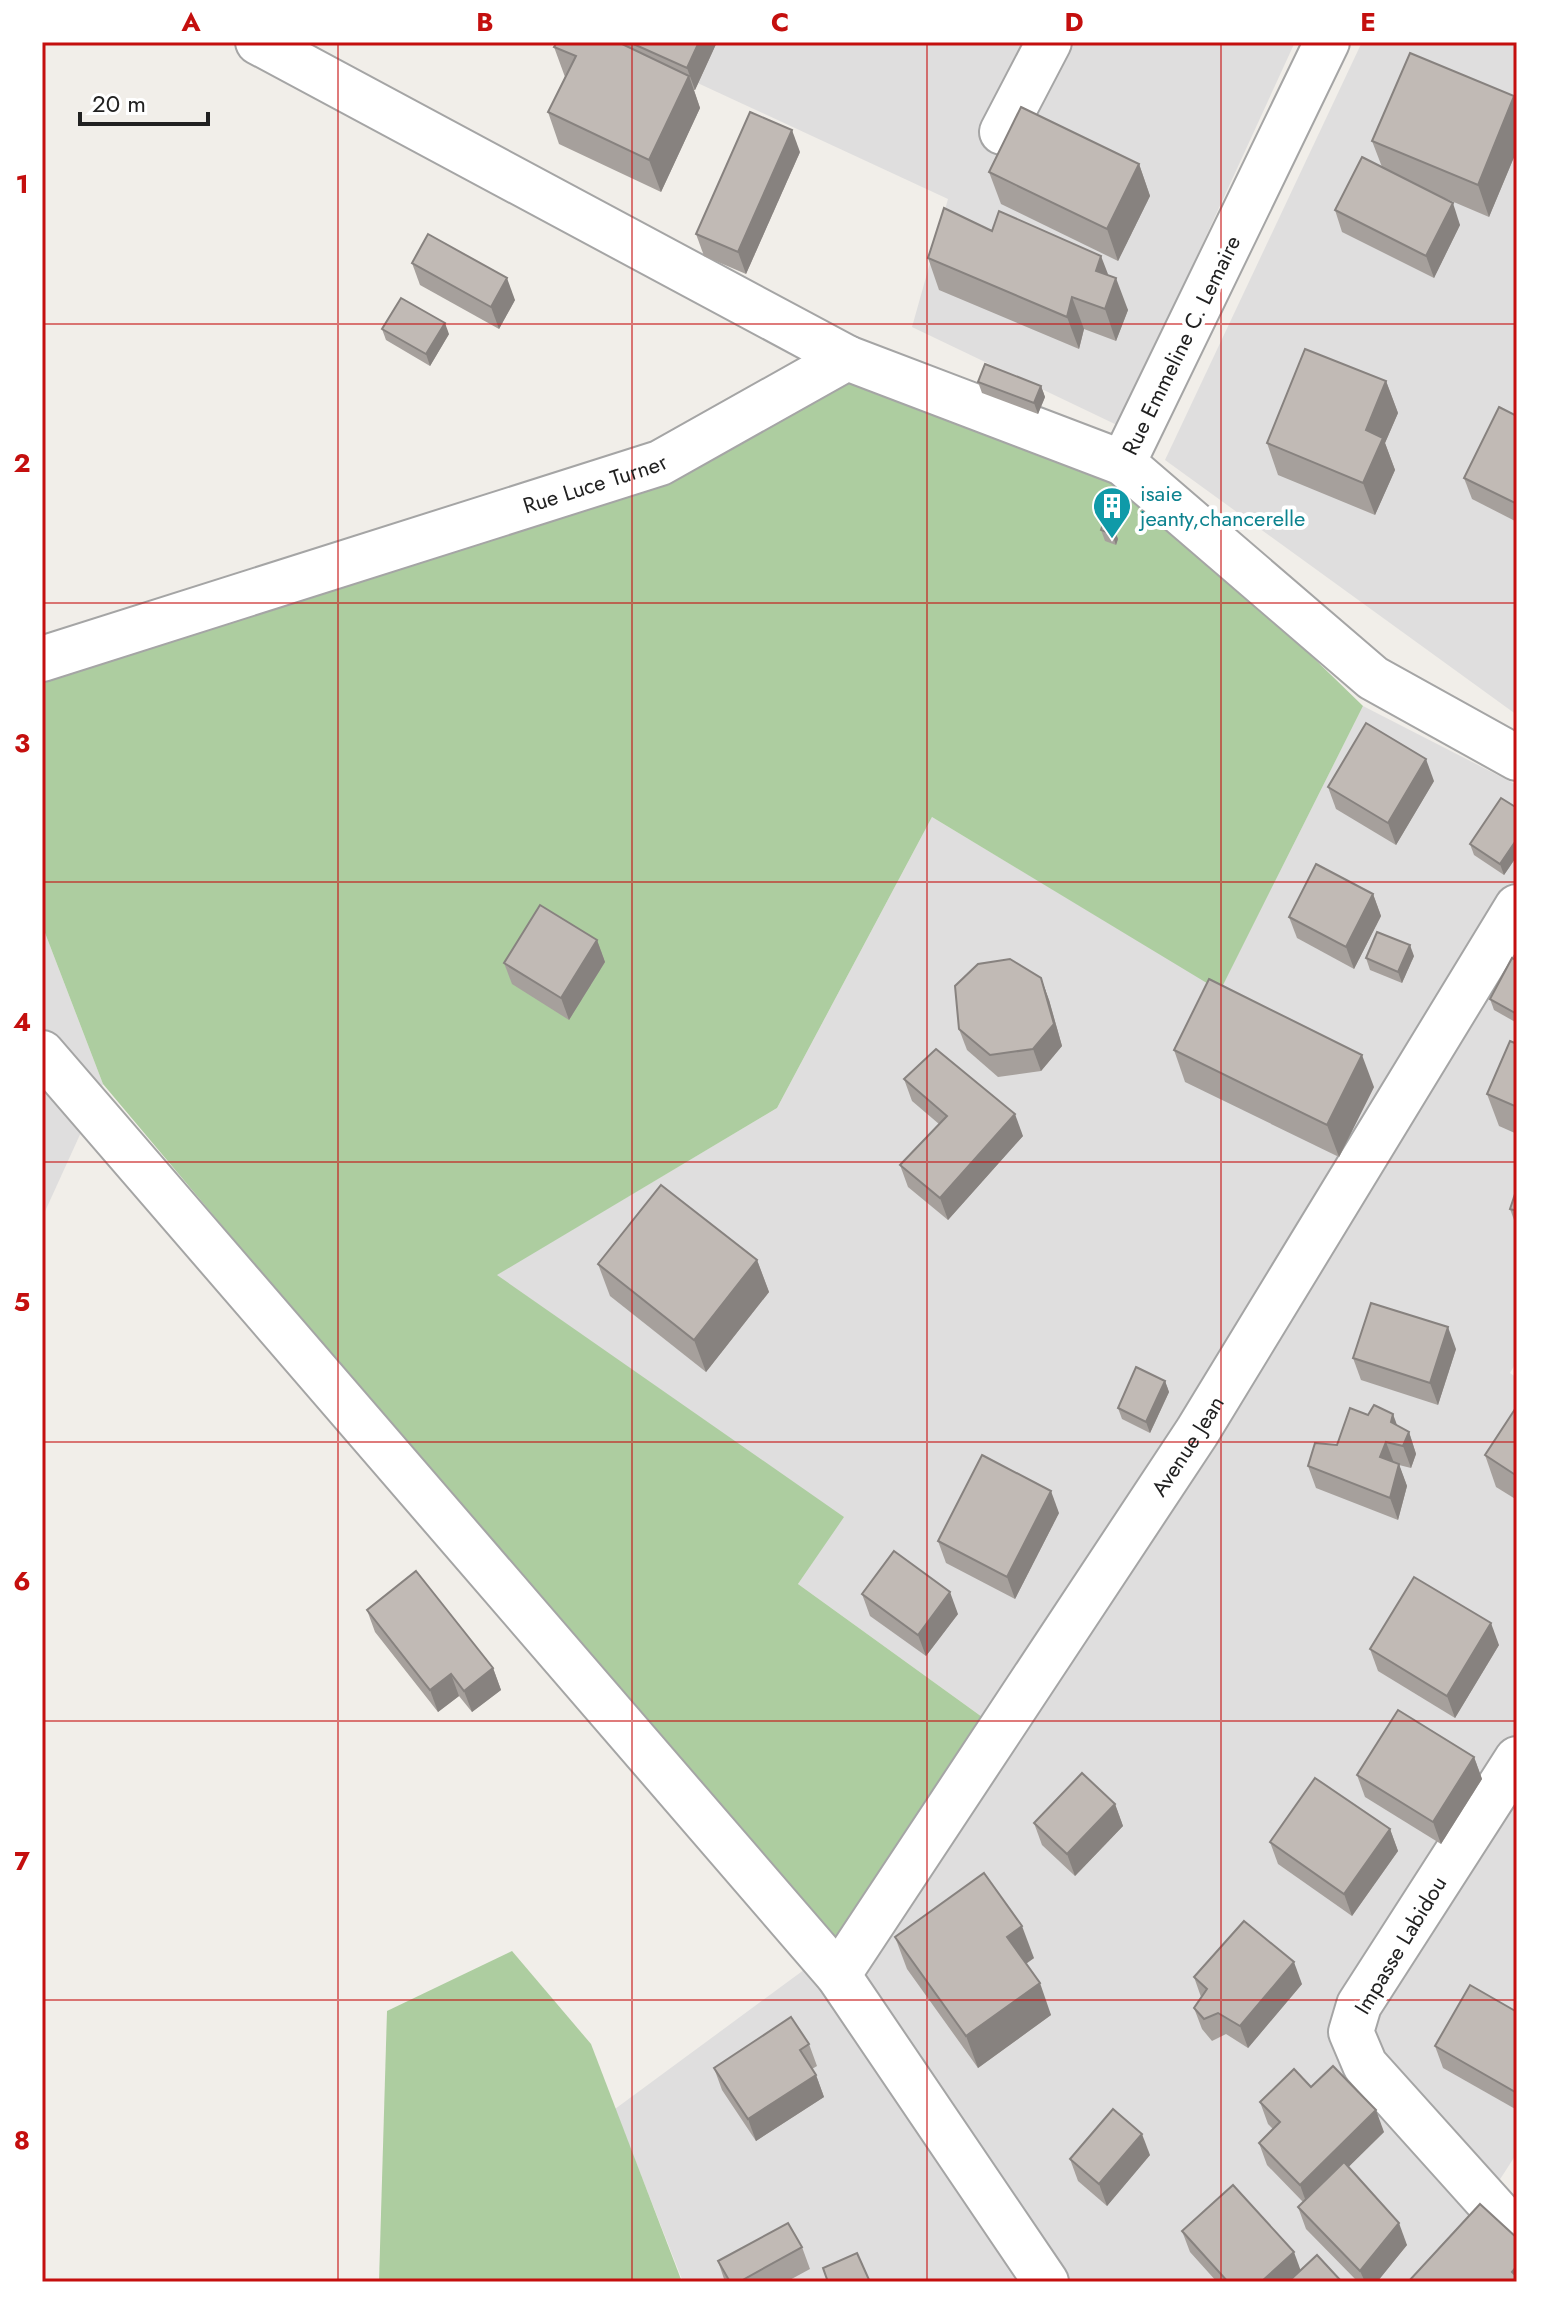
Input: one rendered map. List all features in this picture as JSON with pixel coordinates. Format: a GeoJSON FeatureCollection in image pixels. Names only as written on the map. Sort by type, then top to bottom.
{"type":"FeatureCollection","features":[{"type":"Feature","properties":{"kind":"street"},"geometry":{"type":"LineString","coordinates":[[258,42],[847,358],[1123,463]]}},
{"type":"Feature","properties":{"kind":"street"},"geometry":{"type":"LineString","coordinates":[[1002,132],[1049,42]]}},
{"type":"Feature","properties":{"kind":"street","name":"Rue Emmeline C. Lemaire"},"geometry":{"type":"LineString","coordinates":[[1327,42],[1123,463],[1373,678],[1517,758]]}},
{"type":"Feature","properties":{"kind":"street","name":"Rue Luce Turner"},"geometry":{"type":"LineString","coordinates":[[42,659],[660,463],[847,358]]}},
{"type":"Feature","properties":{"kind":"street","name":"Avenue Jean"},"geometry":{"type":"LineString","coordinates":[[838,1975],[1197,1432],[1517,907]]}},
{"type":"Feature","properties":{"kind":"street"},"geometry":{"type":"LineString","coordinates":[[42,1053],[838,1975],[1046,2282]]}},
{"type":"Feature","properties":{"kind":"street","name":"Impasse Labidou"},"geometry":{"type":"LineString","coordinates":[[1517,1759],[1359,2005],[1351,2032],[1365,2065],[1517,2234]]}},
{"type":"Feature","properties":{"kind":"shaded area"},"geometry":{"type":"Polygon","coordinates":[[[609,42],[1295,42],[1119,426],[912,327],[948,199],[609,42]]]}},
{"type":"Feature","properties":{"kind":"shaded area"},"geometry":{"type":"Polygon","coordinates":[[[1362,42],[1517,42],[1517,715],[1165,460],[1362,42]]]}},
{"type":"Feature","properties":{"kind":"shaded area"},"geometry":{"type":"Polygon","coordinates":[[[1363,706],[1517,785],[1517,1361],[1510,1373],[1517,1378],[1517,2153],[1473,2221],[1517,2282],[683,2282],[615,2109],[831,1950],[989,1722],[798,1584],[843,1517],[496,1275],[777,1108],[932,817],[1220,990],[1363,706]]]}},
{"type":"Feature","properties":{"kind":"shaded area"},"geometry":{"type":"Polygon","coordinates":[[[42,925],[103,1084],[42,1218],[42,925]]]}},
{"type":"Feature","properties":{"kind":"green space"},"geometry":{"type":"Polygon","coordinates":[[[852,376],[1151,500],[1363,706],[1220,991],[932,817],[777,1108],[497,1275],[844,1517],[798,1584],[989,1722],[831,1950],[103,1084],[42,925],[42,678],[852,376]]]}},
{"type":"Feature","properties":{"kind":"green space"},"geometry":{"type":"Polygon","coordinates":[[[512,1951],[591,2044],[682,2282],[379,2282],[387,2011],[512,1951]]]}},
{"type":"Feature","properties":{"kind":"building"},"geometry":{"type":"Polygon","coordinates":[[[557,42],[618,42],[689,76],[649,160],[548,112],[576,56],[554,47],[557,42]]]}},
{"type":"Feature","properties":{"kind":"building"},"geometry":{"type":"Polygon","coordinates":[[[629,42],[699,42],[687,68],[629,42]]]}},
{"type":"Feature","properties":{"kind":"building"},"geometry":{"type":"Polygon","coordinates":[[[1410,53],[1514,96],[1478,185],[1372,141],[1410,53]]]}},
{"type":"Feature","properties":{"kind":"building"},"geometry":{"type":"Polygon","coordinates":[[[1021,107],[1139,164],[1107,229],[989,172],[1021,107]]]}},
{"type":"Feature","properties":{"kind":"building"},"geometry":{"type":"Polygon","coordinates":[[[750,112],[792,130],[738,252],[696,234],[750,112]]]}},
{"type":"Feature","properties":{"kind":"building"},"geometry":{"type":"Polygon","coordinates":[[[1362,157],[1453,203],[1426,256],[1335,210],[1362,157]]]}},
{"type":"Feature","properties":{"kind":"building"},"geometry":{"type":"Polygon","coordinates":[[[944,208],[992,231],[999,211],[1101,256],[1096,271],[1116,278],[1105,309],[1072,297],[1067,317],[928,258],[944,208]]]}},
{"type":"Feature","properties":{"kind":"building"},"geometry":{"type":"Polygon","coordinates":[[[428,234],[507,278],[491,307],[412,263],[428,234]]]}},
{"type":"Feature","properties":{"kind":"building"},"geometry":{"type":"Polygon","coordinates":[[[401,298],[445,323],[426,354],[382,329],[401,298]]]}},
{"type":"Feature","properties":{"kind":"building"},"geometry":{"type":"Polygon","coordinates":[[[1305,349],[1386,381],[1366,430],[1383,438],[1363,483],[1267,443],[1305,349]]]}},
{"type":"Feature","properties":{"kind":"building"},"geometry":{"type":"Polygon","coordinates":[[[985,364],[1041,386],[1034,403],[978,382],[985,364]]]}},
{"type":"Feature","properties":{"kind":"building"},"geometry":{"type":"Polygon","coordinates":[[[1499,407],[1517,416],[1517,504],[1464,478],[1499,407]]]}},
{"type":"Feature","properties":{"kind":"building"},"geometry":{"type":"Polygon","coordinates":[[[1103,524],[1114,528],[1112,534],[1101,530],[1103,524]]]}},
{"type":"Feature","properties":{"kind":"building"},"geometry":{"type":"Polygon","coordinates":[[[1366,723],[1426,759],[1388,823],[1328,787],[1366,723]]]}},
{"type":"Feature","properties":{"kind":"building"},"geometry":{"type":"Polygon","coordinates":[[[1501,798],[1517,808],[1517,839],[1500,864],[1470,844],[1501,798]]]}},
{"type":"Feature","properties":{"kind":"building"},"geometry":{"type":"Polygon","coordinates":[[[1316,864],[1373,894],[1346,947],[1289,917],[1316,864]]]}},
{"type":"Feature","properties":{"kind":"building"},"geometry":{"type":"Polygon","coordinates":[[[540,905],[597,940],[561,998],[504,963],[540,905]]]}},
{"type":"Feature","properties":{"kind":"building"},"geometry":{"type":"Polygon","coordinates":[[[1377,932],[1410,945],[1398,972],[1366,958],[1377,932]]]}},
{"type":"Feature","properties":{"kind":"building"},"geometry":{"type":"Polygon","coordinates":[[[1512,958],[1517,961],[1517,1014],[1490,999],[1512,958]]]}},
{"type":"Feature","properties":{"kind":"building"},"geometry":{"type":"Polygon","coordinates":[[[1010,959],[1041,978],[1054,1024],[1033,1049],[990,1055],[959,1029],[955,986],[978,964],[1010,959]]]}},
{"type":"Feature","properties":{"kind":"building"},"geometry":{"type":"Polygon","coordinates":[[[1209,979],[1362,1055],[1327,1125],[1174,1050],[1209,979]]]}},
{"type":"Feature","properties":{"kind":"building"},"geometry":{"type":"Polygon","coordinates":[[[1510,1041],[1517,1044],[1517,1107],[1487,1094],[1510,1041]]]}},
{"type":"Feature","properties":{"kind":"building"},"geometry":{"type":"Polygon","coordinates":[[[936,1049],[1015,1114],[940,1198],[900,1165],[947,1116],[904,1079],[936,1049]]]}},
{"type":"Feature","properties":{"kind":"building"},"geometry":{"type":"Polygon","coordinates":[[[661,1185],[757,1260],[694,1340],[598,1264],[661,1185]]]}},
{"type":"Feature","properties":{"kind":"building"},"geometry":{"type":"Polygon","coordinates":[[[1517,1188],[1517,1211],[1510,1209],[1517,1188]]]}},
{"type":"Feature","properties":{"kind":"building"},"geometry":{"type":"Polygon","coordinates":[[[1371,1303],[1448,1327],[1430,1383],[1353,1358],[1371,1303]]]}},
{"type":"Feature","properties":{"kind":"building"},"geometry":{"type":"Polygon","coordinates":[[[1136,1367],[1165,1381],[1146,1422],[1118,1408],[1136,1367]]]}},
{"type":"Feature","properties":{"kind":"building"},"geometry":{"type":"Polygon","coordinates":[[[1374,1405],[1393,1414],[1391,1422],[1409,1432],[1403,1446],[1386,1442],[1380,1457],[1399,1464],[1390,1498],[1308,1466],[1315,1443],[1337,1445],[1350,1408],[1368,1415],[1374,1405]]]}},
{"type":"Feature","properties":{"kind":"building"},"geometry":{"type":"Polygon","coordinates":[[[1517,1406],[1517,1476],[1485,1455],[1517,1406]]]}},
{"type":"Feature","properties":{"kind":"building"},"geometry":{"type":"Polygon","coordinates":[[[982,1455],[1051,1491],[1007,1577],[938,1541],[982,1455]]]}},
{"type":"Feature","properties":{"kind":"building"},"geometry":{"type":"Polygon","coordinates":[[[894,1551],[950,1592],[918,1635],[862,1594],[894,1551]]]}},
{"type":"Feature","properties":{"kind":"building"},"geometry":{"type":"Polygon","coordinates":[[[416,1571],[493,1668],[464,1691],[451,1674],[430,1690],[367,1610],[416,1571]]]}},
{"type":"Feature","properties":{"kind":"building"},"geometry":{"type":"Polygon","coordinates":[[[1414,1577],[1491,1623],[1447,1696],[1370,1649],[1414,1577]]]}},
{"type":"Feature","properties":{"kind":"building"},"geometry":{"type":"Polygon","coordinates":[[[1398,1710],[1474,1757],[1433,1822],[1357,1775],[1398,1710]]]}},
{"type":"Feature","properties":{"kind":"building"},"geometry":{"type":"Polygon","coordinates":[[[1082,1773],[1115,1804],[1067,1854],[1034,1823],[1082,1773]]]}},
{"type":"Feature","properties":{"kind":"building"},"geometry":{"type":"Polygon","coordinates":[[[1315,1778],[1390,1829],[1344,1894],[1270,1842],[1315,1778]]]}},
{"type":"Feature","properties":{"kind":"building"},"geometry":{"type":"Polygon","coordinates":[[[984,1873],[1022,1926],[1007,1937],[1040,1983],[966,2036],[895,1937],[984,1873]]]}},
{"type":"Feature","properties":{"kind":"building"},"geometry":{"type":"Polygon","coordinates":[[[1244,1921],[1294,1962],[1240,2026],[1218,2013],[1204,2019],[1194,2008],[1207,1989],[1194,1977],[1244,1921]]]}},
{"type":"Feature","properties":{"kind":"building"},"geometry":{"type":"Polygon","coordinates":[[[1470,1985],[1517,2012],[1517,2093],[1435,2046],[1470,1985]]]}},
{"type":"Feature","properties":{"kind":"building"},"geometry":{"type":"Polygon","coordinates":[[[791,2017],[809,2044],[800,2050],[816,2075],[748,2119],[714,2068],[791,2017]]]}},
{"type":"Feature","properties":{"kind":"building"},"geometry":{"type":"Polygon","coordinates":[[[1333,2066],[1376,2110],[1300,2185],[1259,2143],[1280,2122],[1260,2102],[1294,2069],[1311,2087],[1333,2066]]]}},
{"type":"Feature","properties":{"kind":"building"},"geometry":{"type":"Polygon","coordinates":[[[1113,2109],[1142,2134],[1099,2184],[1070,2159],[1113,2109]]]}},
{"type":"Feature","properties":{"kind":"building"},"geometry":{"type":"Polygon","coordinates":[[[1344,2162],[1399,2223],[1360,2271],[1298,2207],[1344,2162]]]}},
{"type":"Feature","properties":{"kind":"building"},"geometry":{"type":"Polygon","coordinates":[[[1233,2185],[1294,2252],[1261,2282],[1228,2282],[1182,2231],[1233,2185]]]}},
{"type":"Feature","properties":{"kind":"building"},"geometry":{"type":"Polygon","coordinates":[[[1480,2204],[1517,2238],[1517,2266],[1512,2272],[1517,2282],[1408,2282],[1480,2204]]]}},
{"type":"Feature","properties":{"kind":"building"},"geometry":{"type":"Polygon","coordinates":[[[788,2223],[802,2247],[739,2282],[730,2282],[718,2261],[788,2223]]]}},
{"type":"Feature","properties":{"kind":"building"},"geometry":{"type":"Polygon","coordinates":[[[857,2253],[870,2282],[828,2282],[823,2268],[857,2253]]]}},
{"type":"Feature","properties":{"kind":"building"},"geometry":{"type":"Polygon","coordinates":[[[1317,2255],[1342,2282],[1288,2282],[1317,2255]]]}},
{"type":"Feature","properties":{"kind":"place","name":"isaie jeanty,chancerelle"},"geometry":{"type":"Point","coordinates":[1112,540]}}]}
